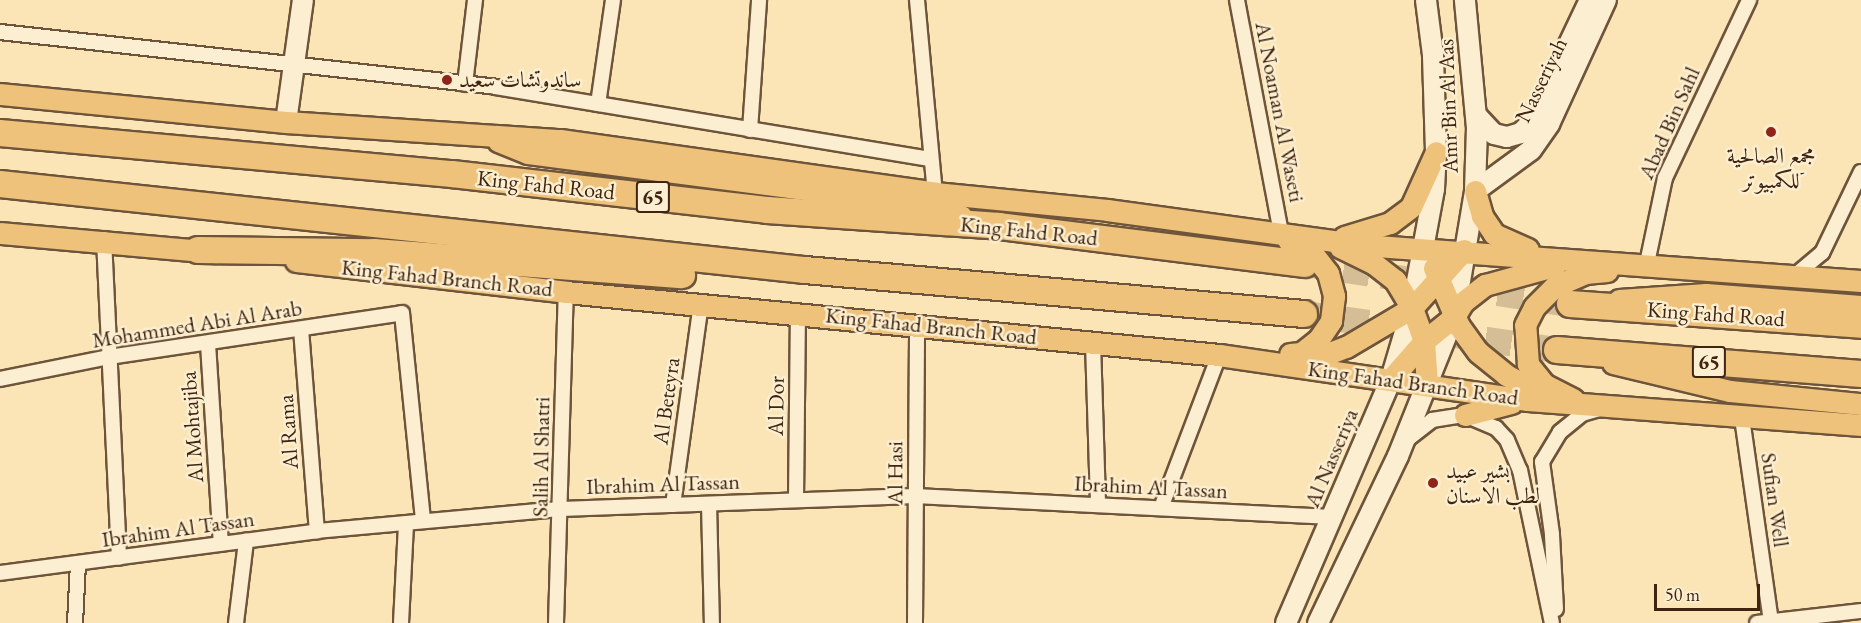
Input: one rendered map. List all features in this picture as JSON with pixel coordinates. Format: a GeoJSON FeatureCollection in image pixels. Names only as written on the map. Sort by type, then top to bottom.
{"type":"FeatureCollection","features":[{"type":"Feature","properties":{"kind":"highway","name":"King Fahd Road"},"geometry":{"type":"LineString","coordinates":[[0,133],[452,174],[767,210],[999,226],[1305,264]]}},
{"type":"Feature","properties":{"kind":"highway"},"geometry":{"type":"LineString","coordinates":[[0,184],[805,270],[1304,314]]}},
{"type":"Feature","properties":{"kind":"highway"},"geometry":{"type":"LineString","coordinates":[[198,250],[385,253],[775,283],[805,270]]}},
{"type":"Feature","properties":{"kind":"highway","name":"King Fahd Road"},"geometry":{"type":"LineString","coordinates":[[1570,304],[1861,325]]}},
{"type":"Feature","properties":{"kind":"highway","name":"65"},"geometry":{"type":"LineString","coordinates":[[1557,350],[1861,374]]}},
{"type":"Feature","properties":{"kind":"main road"},"geometry":{"type":"LineString","coordinates":[[286,122],[303,0]]}},
{"type":"Feature","properties":{"kind":"main road","name":"Amr Bin Al Aas"},"geometry":{"type":"LineString","coordinates":[[1412,308],[1425,248],[1436,152],[1433,55],[1426,0]]}},
{"type":"Feature","properties":{"kind":"main road","name":"Amr Bin Al Aas"},"geometry":{"type":"LineString","coordinates":[[1454,316],[1474,191],[1476,115],[1465,0]]}},
{"type":"Feature","properties":{"kind":"main road","name":"Nasseriyah"},"geometry":{"type":"LineString","coordinates":[[1476,115],[1494,134],[1507,137],[1521,133],[1532,122],[1590,0]]}},
{"type":"Feature","properties":{"kind":"main road","name":"Nasseriyah"},"geometry":{"type":"LineString","coordinates":[[1474,191],[1531,150],[1549,124],[1606,0]]}},
{"type":"Feature","properties":{"kind":"main road"},"geometry":{"type":"LineString","coordinates":[[0,94],[286,122],[477,133],[819,174],[935,193],[1281,232],[1329,241],[1464,250],[1646,268],[1861,281]]}},
{"type":"Feature","properties":{"kind":"main road"},"geometry":{"type":"LineString","coordinates":[[477,133],[528,153],[913,203],[999,226]]}},
{"type":"Feature","properties":{"kind":"main road"},"geometry":{"type":"LineString","coordinates":[[1329,241],[1365,233],[1400,216],[1411,207],[1436,152]]}},
{"type":"Feature","properties":{"kind":"main road"},"geometry":{"type":"LineString","coordinates":[[1474,191],[1482,216],[1494,234],[1508,243],[1578,261]]}},
{"type":"Feature","properties":{"kind":"main road"},"geometry":{"type":"LineString","coordinates":[[1225,356],[1300,353],[1319,339],[1331,321],[1334,296],[1328,273],[1310,250],[1257,229]]}},
{"type":"Feature","properties":{"kind":"main road","name":"King Fahad Branch Road"},"geometry":{"type":"LineString","coordinates":[[0,233],[104,239],[566,292],[917,323],[1225,356],[1528,400],[1861,426]]}},
{"type":"Feature","properties":{"kind":"main road"},"geometry":{"type":"LineString","coordinates":[[1329,241],[1373,262],[1395,280],[1412,308],[1424,341],[1426,385]]}},
{"type":"Feature","properties":{"kind":"main road"},"geometry":{"type":"LineString","coordinates":[[1425,248],[1454,316],[1478,352],[1506,375],[1559,402]]}},
{"type":"Feature","properties":{"kind":"main road"},"geometry":{"type":"LineString","coordinates":[[1255,361],[1310,361],[1346,347],[1412,308],[1464,250]]}},
{"type":"Feature","properties":{"kind":"main road"},"geometry":{"type":"LineString","coordinates":[[1318,623],[1398,456],[1454,316],[1463,302],[1485,285],[1578,261]]}},
{"type":"Feature","properties":{"kind":"main road"},"geometry":{"type":"LineString","coordinates":[[1609,406],[1563,397],[1544,384],[1528,364],[1525,325],[1534,307],[1555,286],[1586,273],[1646,268]]}},
{"type":"Feature","properties":{"kind":"main road"},"geometry":{"type":"LineString","coordinates":[[1570,304],[1706,294],[1861,306]]}},
{"type":"Feature","properties":{"kind":"main road","name":"Al Nasseriya"},"geometry":{"type":"LineString","coordinates":[[1286,623],[1391,379],[1412,308]]}},
{"type":"Feature","properties":{"kind":"main road"},"geometry":{"type":"LineString","coordinates":[[1391,379],[1424,341],[1454,316]]}},
{"type":"Feature","properties":{"kind":"main road"},"geometry":{"type":"LineString","coordinates":[[1557,350],[1730,391],[1861,404]]}},
{"type":"Feature","properties":{"kind":"main road"},"geometry":{"type":"LineString","coordinates":[[1465,415],[1528,400]]}},
{"type":"Feature","properties":{"kind":"street"},"geometry":{"type":"LineString","coordinates":[[465,84],[475,0]]}},
{"type":"Feature","properties":{"kind":"street"},"geometry":{"type":"LineString","coordinates":[[598,104],[614,0]]}},
{"type":"Feature","properties":{"kind":"street"},"geometry":{"type":"LineString","coordinates":[[750,130],[759,0]]}},
{"type":"Feature","properties":{"kind":"street"},"geometry":{"type":"LineString","coordinates":[[917,0],[929,159],[935,193]]}},
{"type":"Feature","properties":{"kind":"street","name":"Al Noaman Al Waseti"},"geometry":{"type":"LineString","coordinates":[[1238,0],[1281,232]]}},
{"type":"Feature","properties":{"kind":"street","name":"Abad Bin Sahl"},"geometry":{"type":"LineString","coordinates":[[1646,268],[1665,178],[1749,0]]}},
{"type":"Feature","properties":{"kind":"street"},"geometry":{"type":"LineString","coordinates":[[0,32],[465,84],[929,159]]}},
{"type":"Feature","properties":{"kind":"street"},"geometry":{"type":"LineString","coordinates":[[1793,277],[1822,253],[1861,172]]}},
{"type":"Feature","properties":{"kind":"street"},"geometry":{"type":"LineString","coordinates":[[104,239],[119,558]]}},
{"type":"Feature","properties":{"kind":"street","name":"Salih Al Shatri"},"geometry":{"type":"LineString","coordinates":[[556,623],[566,292]]}},
{"type":"Feature","properties":{"kind":"street","name":"Al Beteyra"},"geometry":{"type":"LineString","coordinates":[[673,505],[701,303]]}},
{"type":"Feature","properties":{"kind":"street","name":"Al Dor"},"geometry":{"type":"LineString","coordinates":[[796,500],[798,312]]}},
{"type":"Feature","properties":{"kind":"street","name":"Mohammed Abi Al Arab"},"geometry":{"type":"LineString","coordinates":[[0,379],[109,357],[208,344],[402,313],[423,521]]}},
{"type":"Feature","properties":{"kind":"street","name":"Al Hasi"},"geometry":{"type":"LineString","coordinates":[[915,623],[917,323]]}},
{"type":"Feature","properties":{"kind":"street","name":"Al Rama"},"geometry":{"type":"LineString","coordinates":[[302,329],[317,531]]}},
{"type":"Feature","properties":{"kind":"street"},"geometry":{"type":"LineString","coordinates":[[1093,343],[1098,505]]}},
{"type":"Feature","properties":{"kind":"street","name":"Al Mohtajiba"},"geometry":{"type":"LineString","coordinates":[[208,344],[221,544]]}},
{"type":"Feature","properties":{"kind":"street"},"geometry":{"type":"LineString","coordinates":[[1161,508],[1225,356]]}},
{"type":"Feature","properties":{"kind":"street"},"geometry":{"type":"LineString","coordinates":[[1557,623],[1552,534],[1542,462],[1560,432],[1582,414],[1609,406]]}},
{"type":"Feature","properties":{"kind":"street"},"geometry":{"type":"LineString","coordinates":[[1398,456],[1418,429],[1440,418],[1465,415],[1496,428],[1516,454],[1552,623]]}},
{"type":"Feature","properties":{"kind":"street","name":"Sufian Well"},"geometry":{"type":"LineString","coordinates":[[1742,418],[1766,622]]}},
{"type":"Feature","properties":{"kind":"street","name":"Ibrahim Al Tassan"},"geometry":{"type":"LineString","coordinates":[[0,573],[317,531],[561,509],[915,496],[1332,517]]}},
{"type":"Feature","properties":{"kind":"street"},"geometry":{"type":"LineString","coordinates":[[709,504],[712,623]]}},
{"type":"Feature","properties":{"kind":"street"},"geometry":{"type":"LineString","coordinates":[[401,623],[406,523]]}},
{"type":"Feature","properties":{"kind":"street"},"geometry":{"type":"LineString","coordinates":[[236,623],[246,541]]}},
{"type":"Feature","properties":{"kind":"street"},"geometry":{"type":"LineString","coordinates":[[75,623],[78,563]]}},
{"type":"Feature","properties":{"kind":"street"},"geometry":{"type":"LineString","coordinates":[[1766,622],[1861,611]]}},
{"type":"Feature","properties":{"kind":"tunnel"},"geometry":{"type":"LineString","coordinates":[[1305,264],[1570,304]]}},
{"type":"Feature","properties":{"kind":"tunnel"},"geometry":{"type":"LineString","coordinates":[[1304,314],[1399,327]]}},
{"type":"Feature","properties":{"kind":"tunnel"},"geometry":{"type":"LineString","coordinates":[[1447,334],[1557,350]]}},
{"type":"Feature","properties":{"kind":"place","name":"ساندوتشات سعيد"},"geometry":{"type":"Point","coordinates":[447,80]}},
{"type":"Feature","properties":{"kind":"place","name":"مجمع الصالحية للكمبيوتر"},"geometry":{"type":"Point","coordinates":[1771,132]}},
{"type":"Feature","properties":{"kind":"place","name":"بشير عبيد لطب الاسنان"},"geometry":{"type":"Point","coordinates":[1433,483]}}]}
